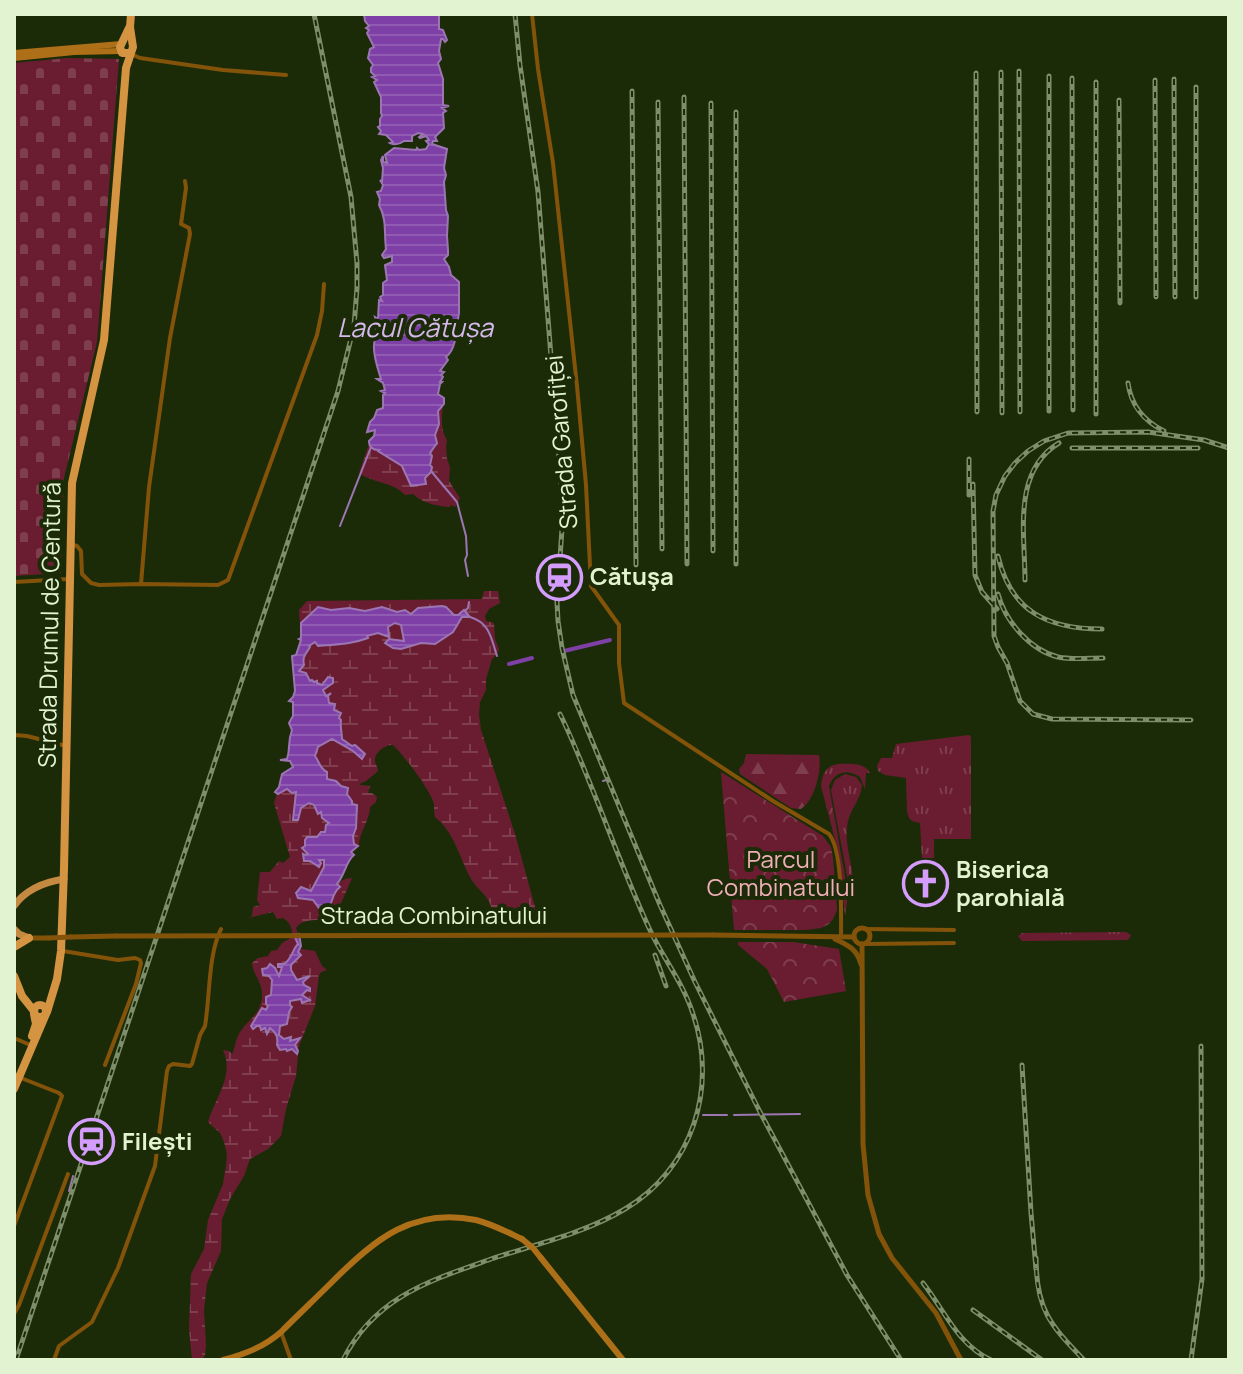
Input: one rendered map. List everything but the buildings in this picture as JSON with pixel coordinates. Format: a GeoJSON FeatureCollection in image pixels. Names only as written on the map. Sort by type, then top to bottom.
{"type":"FeatureCollection","features":[{"type":"Feature","properties":{"kind":"highway","name":"Strada Drumul de Centură"},"geometry":{"type":"LineString","coordinates":[[15,1075],[40,1010],[52,994],[59,970],[64,879],[70,507],[75,466],[104,340],[126,68],[125,48],[131,14]]}},
{"type":"Feature","properties":{"kind":"highway"},"geometry":{"type":"LineString","coordinates":[[14,947],[29,938]]}},
{"type":"Feature","properties":{"kind":"highway"},"geometry":{"type":"LineString","coordinates":[[14,976],[21,993],[40,1010],[15,1075],[14,1089]]}},
{"type":"Feature","properties":{"kind":"main road"},"geometry":{"type":"LineString","coordinates":[[14,55],[125,48]]}},
{"type":"Feature","properties":{"kind":"main road"},"geometry":{"type":"LineString","coordinates":[[14,906],[22,896],[39,885],[64,879]]}},
{"type":"Feature","properties":{"kind":"main road"},"geometry":{"type":"LineString","coordinates":[[14,929],[29,938]]}},
{"type":"Feature","properties":{"kind":"main road","name":"Strada Combinatului"},"geometry":{"type":"LineString","coordinates":[[14,938],[29,938]]}},
{"type":"Feature","properties":{"kind":"main road"},"geometry":{"type":"LineString","coordinates":[[223,1360],[238,1358],[259,1348],[281,1332],[378,1240],[423,1220],[451,1217],[476,1220],[499,1228],[533,1248],[623,1360]]}},
{"type":"Feature","properties":{"kind":"street","name":"Strada Garofiței"},"geometry":{"type":"LineString","coordinates":[[532,14],[553,163],[577,386],[591,586],[619,625],[619,663],[624,703],[833,838],[841,937]]}},
{"type":"Feature","properties":{"kind":"street"},"geometry":{"type":"LineString","coordinates":[[125,48],[140,58],[286,75]]}},
{"type":"Feature","properties":{"kind":"street"},"geometry":{"type":"LineString","coordinates":[[141,584],[149,487],[170,338],[190,234],[189,228],[181,224],[185,181]]}},
{"type":"Feature","properties":{"kind":"street"},"geometry":{"type":"LineString","coordinates":[[70,544],[81,551],[81,572],[91,583],[224,583],[230,576],[317,335],[324,284]]}},
{"type":"Feature","properties":{"kind":"street"},"geometry":{"type":"LineString","coordinates":[[14,582],[69,579]]}},
{"type":"Feature","properties":{"kind":"street"},"geometry":{"type":"LineString","coordinates":[[14,735],[66,746]]}},
{"type":"Feature","properties":{"kind":"street"},"geometry":{"type":"LineString","coordinates":[[54,1360],[59,1346],[92,1322],[118,1268],[155,1166],[167,1071],[173,1064],[192,1064],[205,1026],[214,956],[221,929]]}},
{"type":"Feature","properties":{"kind":"street"},"geometry":{"type":"LineString","coordinates":[[954,930],[858,929],[854,937],[856,942],[863,944],[954,943]]}},
{"type":"Feature","properties":{"kind":"street"},"geometry":{"type":"LineString","coordinates":[[865,929],[870,937],[863,944],[864,1156],[872,1213],[885,1247],[936,1313],[961,1360]]}},
{"type":"Feature","properties":{"kind":"street"},"geometry":{"type":"LineString","coordinates":[[830,937],[856,952],[863,974]]}},
{"type":"Feature","properties":{"kind":"street","name":"Strada Combinatului"},"geometry":{"type":"LineString","coordinates":[[29,938],[854,937]]}},
{"type":"Feature","properties":{"kind":"street"},"geometry":{"type":"LineString","coordinates":[[61,951],[118,960],[140,960],[136,984],[105,1065]]}},
{"type":"Feature","properties":{"kind":"street"},"geometry":{"type":"LineString","coordinates":[[14,1038],[28,1044]]}},
{"type":"Feature","properties":{"kind":"street"},"geometry":{"type":"LineString","coordinates":[[14,1226],[62,1096],[15,1075]]}},
{"type":"Feature","properties":{"kind":"street"},"geometry":{"type":"LineString","coordinates":[[14,1314],[68,1174]]}},
{"type":"Feature","properties":{"kind":"street"},"geometry":{"type":"LineString","coordinates":[[281,1332],[291,1360]]}},
{"type":"Feature","properties":{"kind":"green space"},"geometry":{"type":"Polygon","coordinates":[[[67,58],[119,59],[97,342],[64,478],[61,573],[14,576],[14,63],[67,58]]]}},
{"type":"Feature","properties":{"kind":"green space"},"geometry":{"type":"Polygon","coordinates":[[[443,407],[449,481],[460,498],[455,507],[430,504],[359,473],[369,444],[402,466],[410,485],[427,476],[432,467],[430,453],[437,443],[438,411],[443,407]]]}},
{"type":"Feature","properties":{"kind":"green space"},"geometry":{"type":"Polygon","coordinates":[[[484,591],[498,591],[500,603],[489,609],[485,616],[486,621],[494,623],[499,649],[492,659],[486,690],[480,702],[481,730],[538,918],[534,925],[531,920],[523,924],[492,914],[490,903],[470,877],[452,837],[435,817],[434,804],[428,791],[393,745],[378,752],[375,761],[378,771],[359,784],[370,786],[368,793],[377,797],[370,807],[359,847],[356,847],[353,835],[357,805],[351,805],[346,794],[348,788],[326,779],[315,755],[318,747],[331,739],[362,759],[361,749],[342,739],[341,714],[334,710],[335,704],[329,703],[328,696],[322,690],[331,686],[328,677],[322,683],[311,682],[306,673],[299,671],[304,665],[305,652],[313,643],[319,646],[343,644],[379,633],[386,635],[388,627],[395,623],[401,625],[404,641],[386,643],[407,648],[417,644],[436,644],[453,632],[462,617],[468,617],[462,611],[454,615],[446,607],[418,608],[411,614],[382,607],[365,611],[318,607],[300,625],[299,610],[307,601],[482,599],[484,591]]]}},
{"type":"Feature","properties":{"kind":"green space"},"geometry":{"type":"Polygon","coordinates":[[[969,735],[971,839],[934,839],[934,858],[922,858],[920,823],[912,821],[907,811],[906,778],[885,775],[878,771],[877,766],[881,758],[892,758],[896,744],[969,735]]]}},
{"type":"Feature","properties":{"kind":"green space"},"geometry":{"type":"Polygon","coordinates":[[[746,754],[819,755],[816,784],[806,805],[801,809],[791,808],[740,774],[746,754]]]}},
{"type":"Feature","properties":{"kind":"green space"},"geometry":{"type":"Polygon","coordinates":[[[838,764],[860,765],[870,773],[866,773],[865,789],[860,777],[846,772],[834,777],[829,786],[848,894],[845,916],[839,855],[821,786],[825,771],[838,764]]]}},
{"type":"Feature","properties":{"kind":"green space","name":"Parcul Combinatului"},"geometry":{"type":"Polygon","coordinates":[[[721,772],[823,836],[831,847],[837,910],[829,924],[806,930],[734,930],[721,772]]]}},
{"type":"Feature","properties":{"kind":"green space"},"geometry":{"type":"Polygon","coordinates":[[[845,774],[856,777],[862,785],[849,816],[847,831],[853,877],[851,896],[831,790],[835,780],[845,774]]]}},
{"type":"Feature","properties":{"kind":"green space"},"geometry":{"type":"Polygon","coordinates":[[[287,789],[291,793],[296,792],[293,815],[298,820],[301,808],[309,803],[321,811],[329,824],[317,837],[305,839],[303,850],[307,852],[305,855],[309,861],[325,860],[310,892],[301,887],[296,895],[298,898],[331,904],[339,883],[352,878],[339,908],[334,910],[333,922],[309,921],[296,928],[301,949],[315,951],[327,970],[319,976],[315,1006],[299,1046],[296,1076],[281,1136],[268,1149],[250,1159],[222,1219],[221,1251],[207,1283],[205,1355],[202,1360],[192,1360],[189,1329],[191,1274],[204,1249],[208,1220],[223,1184],[226,1166],[224,1142],[220,1133],[208,1122],[227,1068],[223,1050],[232,1054],[241,1030],[260,1007],[261,988],[252,963],[277,950],[292,935],[288,922],[283,918],[277,919],[273,912],[248,918],[252,916],[253,907],[260,905],[257,900],[260,872],[270,872],[279,861],[283,863],[290,857],[274,803],[277,793],[287,789]]]}},
{"type":"Feature","properties":{"kind":"green space"},"geometry":{"type":"Polygon","coordinates":[[[1126,932],[1131,935],[1128,940],[1022,941],[1018,936],[1022,933],[1126,932]]]}},
{"type":"Feature","properties":{"kind":"green space"},"geometry":{"type":"Polygon","coordinates":[[[738,942],[793,942],[839,949],[846,991],[784,1002],[767,969],[738,942]]]}},
{"type":"Feature","properties":{"kind":"water","name":"Lacul Cătușa"},"geometry":{"type":"Polygon","coordinates":[[[364,14],[439,14],[439,29],[443,30],[447,40],[441,39],[441,59],[438,63],[443,79],[443,105],[449,106],[442,108],[446,111],[443,113],[444,128],[432,144],[447,149],[444,182],[448,255],[444,259],[451,275],[459,282],[459,313],[454,323],[456,336],[453,346],[440,371],[444,372],[438,394],[444,398],[444,404],[438,411],[437,443],[430,453],[431,472],[425,478],[426,484],[411,486],[402,466],[371,447],[369,441],[375,430],[367,432],[377,410],[383,408],[385,393],[381,391],[385,390],[383,383],[377,379],[381,379],[374,354],[375,317],[378,319],[379,300],[382,301],[383,283],[387,280],[385,265],[392,262],[392,256],[384,258],[382,255],[386,249],[385,227],[377,192],[383,185],[380,180],[382,182],[383,156],[383,162],[387,163],[385,155],[394,148],[426,149],[429,144],[426,141],[429,140],[426,136],[420,138],[423,134],[418,133],[412,136],[412,141],[394,144],[386,135],[379,134],[381,97],[374,82],[377,80],[372,77],[375,76],[371,72],[373,65],[368,58],[370,49],[374,47],[367,33],[369,26],[364,14]]]}},
{"type":"Feature","properties":{"kind":"water"},"geometry":{"type":"Polygon","coordinates":[[[442,606],[454,615],[464,610],[470,617],[462,617],[453,632],[435,644],[393,648],[385,643],[389,639],[404,641],[401,625],[395,623],[388,627],[389,637],[378,633],[349,643],[318,646],[315,642],[305,655],[304,665],[299,671],[306,673],[310,681],[322,685],[328,677],[333,678],[333,683],[323,690],[326,696],[331,693],[329,703],[335,704],[334,710],[341,713],[342,739],[365,754],[362,759],[332,739],[318,747],[315,756],[327,772],[327,779],[348,788],[347,794],[352,804],[357,805],[353,836],[354,844],[358,846],[351,852],[354,855],[337,884],[340,887],[330,904],[319,908],[313,900],[298,898],[296,893],[301,887],[311,891],[324,867],[324,860],[319,860],[319,867],[304,861],[303,854],[308,854],[302,848],[305,840],[325,832],[329,823],[309,803],[301,808],[298,820],[293,820],[296,792],[287,789],[278,794],[275,792],[282,774],[293,767],[290,761],[280,760],[287,759],[289,751],[293,702],[289,701],[295,691],[292,656],[296,655],[301,640],[301,623],[318,607],[365,611],[382,607],[397,612],[405,610],[411,614],[418,608],[442,606]]]}},
{"type":"Feature","properties":{"kind":"water"},"geometry":{"type":"Polygon","coordinates":[[[299,934],[301,946],[298,952],[301,955],[291,965],[291,970],[297,980],[310,976],[303,982],[310,991],[302,995],[310,1000],[302,1003],[301,999],[290,1001],[292,1007],[287,1024],[280,1026],[279,1035],[284,1039],[291,1037],[290,1041],[300,1038],[295,1045],[297,1054],[292,1049],[280,1050],[270,1028],[267,1034],[265,1028],[261,1030],[257,1026],[253,1029],[251,1026],[262,1008],[266,1010],[266,997],[271,995],[272,980],[263,975],[262,969],[270,964],[279,976],[282,967],[278,964],[289,960],[298,944],[294,935],[299,934]]]}},
{"type":"Feature","properties":{"kind":"waterway"},"geometry":{"type":"LineString","coordinates":[[340,526],[371,447]]}},
{"type":"Feature","properties":{"kind":"waterway"},"geometry":{"type":"LineString","coordinates":[[431,471],[457,502],[466,536],[468,576]]}},
{"type":"Feature","properties":{"kind":"waterway"},"geometry":{"type":"LineString","coordinates":[[465,611],[469,602]]}},
{"type":"Feature","properties":{"kind":"waterway"},"geometry":{"type":"LineString","coordinates":[[470,617],[486,627],[497,656]]}},
{"type":"Feature","properties":{"kind":"waterway"},"geometry":{"type":"LineString","coordinates":[[564,651],[610,640]]}},
{"type":"Feature","properties":{"kind":"waterway"},"geometry":{"type":"LineString","coordinates":[[509,664],[532,658]]}},
{"type":"Feature","properties":{"kind":"waterway"},"geometry":{"type":"LineString","coordinates":[[734,1115],[800,1114]]}},
{"type":"Feature","properties":{"kind":"waterway"},"geometry":{"type":"LineString","coordinates":[[703,1115],[727,1115]]}},
{"type":"Feature","properties":{"kind":"waterway"},"geometry":{"type":"LineString","coordinates":[[69,1191],[73,1176]]}},
{"type":"Feature","properties":{"kind":"railway"},"geometry":{"type":"LineString","coordinates":[[16,1360],[338,391],[354,326],[357,263],[351,197],[314,14]]}},
{"type":"Feature","properties":{"kind":"railway"},"geometry":{"type":"LineString","coordinates":[[515,14],[538,192],[563,514],[558,621],[573,695],[695,982],[847,1275],[901,1360]]}},
{"type":"Feature","properties":{"kind":"railway"},"geometry":{"type":"LineString","coordinates":[[1019,71],[1020,412]]}},
{"type":"Feature","properties":{"kind":"railway"},"geometry":{"type":"LineString","coordinates":[[1001,72],[1002,413]]}},
{"type":"Feature","properties":{"kind":"railway"},"geometry":{"type":"LineString","coordinates":[[976,73],[977,412]]}},
{"type":"Feature","properties":{"kind":"railway"},"geometry":{"type":"LineString","coordinates":[[1049,76],[1049,411]]}},
{"type":"Feature","properties":{"kind":"railway"},"geometry":{"type":"LineString","coordinates":[[1072,78],[1073,410]]}},
{"type":"Feature","properties":{"kind":"railway"},"geometry":{"type":"LineString","coordinates":[[1174,79],[1175,297]]}},
{"type":"Feature","properties":{"kind":"railway"},"geometry":{"type":"LineString","coordinates":[[1155,80],[1156,297]]}},
{"type":"Feature","properties":{"kind":"railway"},"geometry":{"type":"LineString","coordinates":[[1096,82],[1096,414]]}},
{"type":"Feature","properties":{"kind":"railway"},"geometry":{"type":"LineString","coordinates":[[1196,87],[1196,297]]}},
{"type":"Feature","properties":{"kind":"railway"},"geometry":{"type":"LineString","coordinates":[[632,91],[636,565]]}},
{"type":"Feature","properties":{"kind":"railway"},"geometry":{"type":"LineString","coordinates":[[684,97],[687,564]]}},
{"type":"Feature","properties":{"kind":"railway"},"geometry":{"type":"LineString","coordinates":[[1119,100],[1120,303]]}},
{"type":"Feature","properties":{"kind":"railway"},"geometry":{"type":"LineString","coordinates":[[658,102],[662,549]]}},
{"type":"Feature","properties":{"kind":"railway"},"geometry":{"type":"LineString","coordinates":[[711,103],[713,551]]}},
{"type":"Feature","properties":{"kind":"railway"},"geometry":{"type":"LineString","coordinates":[[736,112],[736,564]]}},
{"type":"Feature","properties":{"kind":"railway"},"geometry":{"type":"LineString","coordinates":[[1128,383],[1132,399],[1140,412],[1150,423],[1164,431]]}},
{"type":"Feature","properties":{"kind":"railway"},"geometry":{"type":"LineString","coordinates":[[1191,720],[1052,719],[1033,714],[1020,701],[994,636],[993,511],[996,495],[1015,463],[1044,441],[1068,433],[1148,432],[1204,440],[1229,448]]}},
{"type":"Feature","properties":{"kind":"railway"},"geometry":{"type":"LineString","coordinates":[[1025,580],[1023,524],[1028,487],[1044,455],[1059,443]]}},
{"type":"Feature","properties":{"kind":"railway"},"geometry":{"type":"LineString","coordinates":[[1072,448],[1198,448]]}},
{"type":"Feature","properties":{"kind":"railway"},"geometry":{"type":"LineString","coordinates":[[969,459],[969,495]]}},
{"type":"Feature","properties":{"kind":"railway"},"geometry":{"type":"LineString","coordinates":[[973,484],[975,575],[982,592],[997,609]]}},
{"type":"Feature","properties":{"kind":"railway"},"geometry":{"type":"LineString","coordinates":[[998,556],[1012,591],[1035,614],[1065,625],[1102,629]]}},
{"type":"Feature","properties":{"kind":"railway"},"geometry":{"type":"LineString","coordinates":[[998,594],[1013,624],[1038,648],[1063,658],[1103,658]]}},
{"type":"Feature","properties":{"kind":"railway"},"geometry":{"type":"LineString","coordinates":[[343,1360],[371,1320],[407,1293],[471,1266],[577,1231],[625,1209],[668,1172],[694,1124],[702,1070],[700,1042],[693,1014],[641,910],[560,714]]}},
{"type":"Feature","properties":{"kind":"railway"},"geometry":{"type":"LineString","coordinates":[[655,955],[666,986]]}},
{"type":"Feature","properties":{"kind":"railway"},"geometry":{"type":"LineString","coordinates":[[1191,1360],[1202,1279],[1201,1046]]}},
{"type":"Feature","properties":{"kind":"railway"},"geometry":{"type":"LineString","coordinates":[[1022,1065],[1036,1269]]}},
{"type":"Feature","properties":{"kind":"railway"},"geometry":{"type":"LineString","coordinates":[[1036,1258],[1039,1291],[1047,1315],[1084,1360]]}},
{"type":"Feature","properties":{"kind":"railway"},"geometry":{"type":"LineString","coordinates":[[923,1283],[960,1336],[991,1360]]}},
{"type":"Feature","properties":{"kind":"railway"},"geometry":{"type":"LineString","coordinates":[[973,1310],[1042,1360]]}},
{"type":"Feature","properties":{"kind":"place","name":"Cătuşa"},"geometry":{"type":"Point","coordinates":[559,577]}},
{"type":"Feature","properties":{"kind":"place","name":"Biserica parohială"},"geometry":{"type":"Point","coordinates":[925,884]}},
{"type":"Feature","properties":{"kind":"place","name":"Filești"},"geometry":{"type":"Point","coordinates":[91,1142]}}]}
